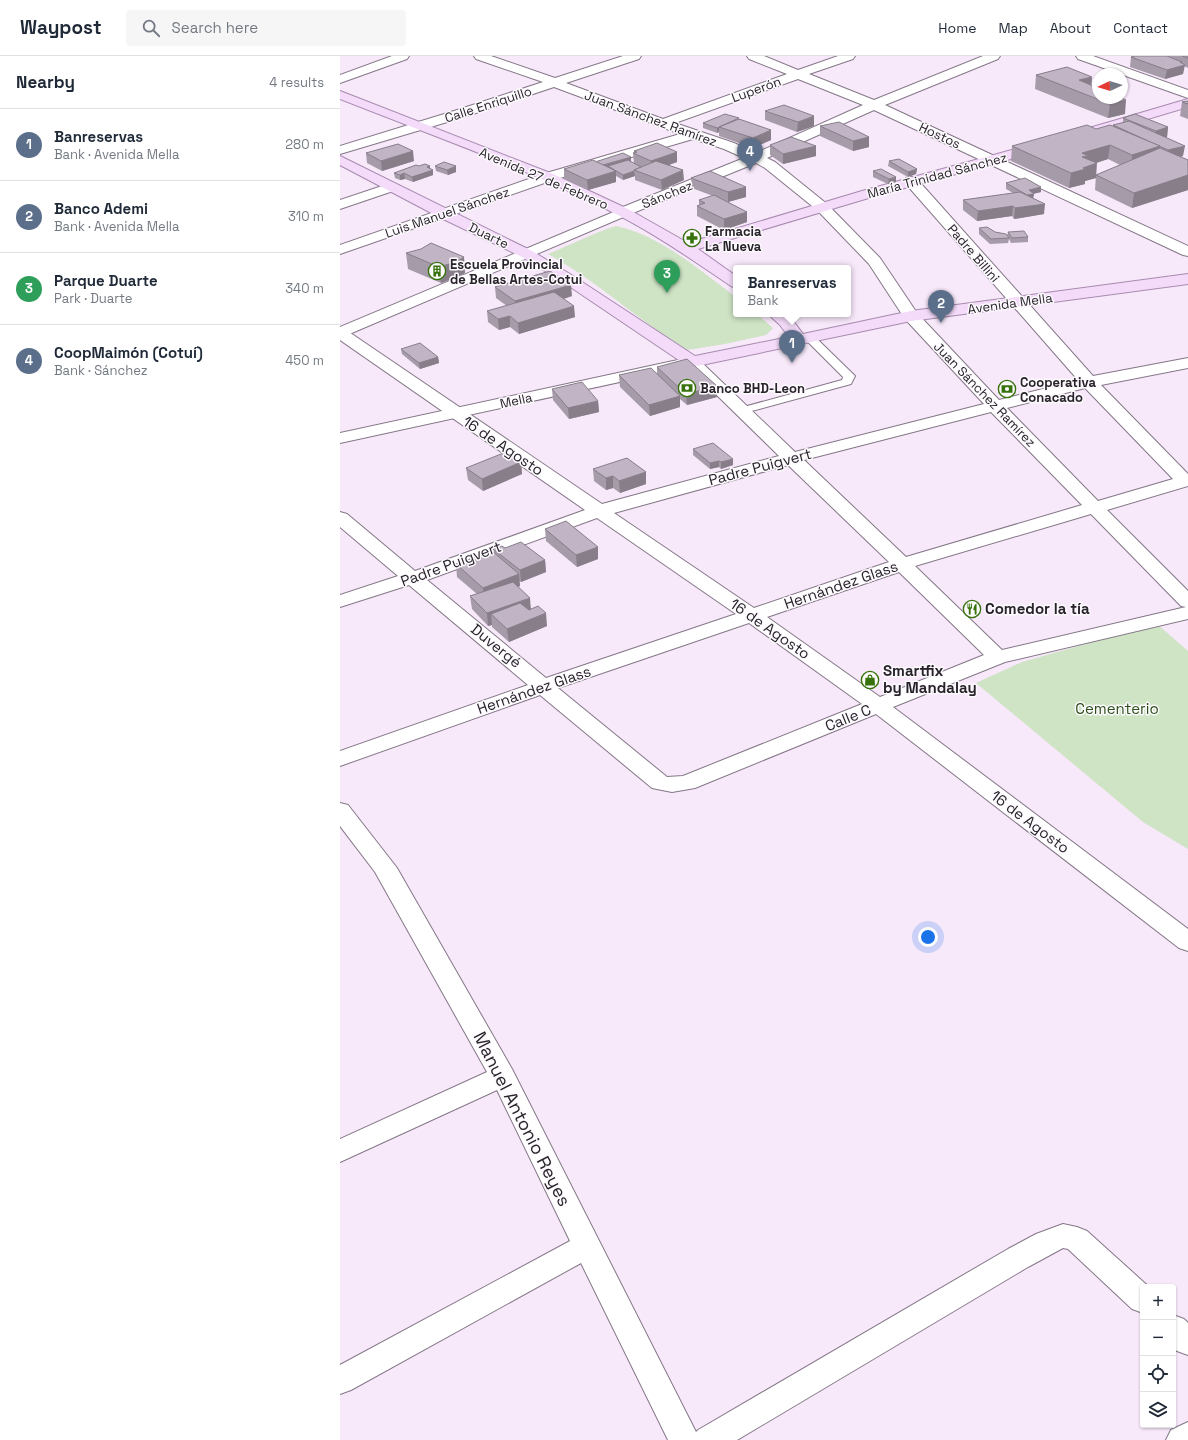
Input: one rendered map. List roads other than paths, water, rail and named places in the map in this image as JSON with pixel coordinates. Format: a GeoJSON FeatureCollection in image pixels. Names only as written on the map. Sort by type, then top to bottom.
{"type":"FeatureCollection","features":[{"type":"Feature","properties":{"kind":"main road","name":"Avenida 27 de Febrero"},"geometry":{"type":"LineString","coordinates":[[340,95],[548,177],[623,212],[686,248],[733,281]]}},
{"type":"Feature","properties":{"kind":"main road"},"geometry":{"type":"LineString","coordinates":[[1068,139],[1188,103]]}},
{"type":"Feature","properties":{"kind":"main road","name":"María Trinidad Sánchez"},"geometry":{"type":"LineString","coordinates":[[686,248],[822,207],[1053,143]]}},
{"type":"Feature","properties":{"kind":"main road","name":"Duarte"},"geometry":{"type":"LineString","coordinates":[[340,160],[444,214],[527,254],[692,362]]}},
{"type":"Feature","properties":{"kind":"main road","name":"Avenida Mella"},"geometry":{"type":"LineString","coordinates":[[692,362],[911,316],[1188,279]]}},
{"type":"Feature","properties":{"kind":"main road"},"geometry":{"type":"LineString","coordinates":[[780,317],[804,338]]}},
{"type":"Feature","properties":{"kind":"street"},"geometry":{"type":"LineString","coordinates":[[340,79],[403,56]]}},
{"type":"Feature","properties":{"kind":"street","name":"Juan Sánchez Ramírez"},"geometry":{"type":"LineString","coordinates":[[480,56],[692,134],[729,146],[770,165],[822,207],[875,261],[911,316],[996,407],[1188,602]]}},
{"type":"Feature","properties":{"kind":"street","name":"Calle Enriquillo"},"geometry":{"type":"LineString","coordinates":[[340,150],[556,83],[635,56]]}},
{"type":"Feature","properties":{"kind":"street","name":"Hostos"},"geometry":{"type":"LineString","coordinates":[[753,56],[874,105],[1188,252]]}},
{"type":"Feature","properties":{"kind":"street","name":"Luperón"},"geometry":{"type":"LineString","coordinates":[[664,123],[849,56]]}},
{"type":"Feature","properties":{"kind":"street","name":"Sánchez"},"geometry":{"type":"LineString","coordinates":[[340,333],[623,212],[757,158],[874,105],[994,56]]}},
{"type":"Feature","properties":{"kind":"street"},"geometry":{"type":"LineString","coordinates":[[1082,56],[1188,94]]}},
{"type":"Feature","properties":{"kind":"street","name":"Luis Manuel Sánchez"},"geometry":{"type":"LineString","coordinates":[[340,250],[548,177],[692,134]]}},
{"type":"Feature","properties":{"kind":"street","name":"Padre Billini"},"geometry":{"type":"LineString","coordinates":[[912,182],[1089,382],[1187,480]]}},
{"type":"Feature","properties":{"kind":"street"},"geometry":{"type":"LineString","coordinates":[[340,205],[391,187]]}},
{"type":"Feature","properties":{"kind":"street","name":"16 de Agosto"},"geometry":{"type":"LineString","coordinates":[[340,333],[454,413],[753,615],[878,706],[1188,942]]}},
{"type":"Feature","properties":{"kind":"street"},"geometry":{"type":"LineString","coordinates":[[692,362],[744,410],[998,657]]}},
{"type":"Feature","properties":{"kind":"street","name":"Mella"},"geometry":{"type":"LineString","coordinates":[[340,438],[692,362]]}},
{"type":"Feature","properties":{"kind":"street","name":"Padre Puigvert"},"geometry":{"type":"LineString","coordinates":[[340,601],[413,578],[599,511],[792,458],[1089,382],[1188,363]]}},
{"type":"Feature","properties":{"kind":"street","name":"Hernández Glass"},"geometry":{"type":"LineString","coordinates":[[340,759],[544,686],[902,564],[1187,480]]}},
{"type":"Feature","properties":{"kind":"street","name":"Duvergé"},"geometry":{"type":"LineString","coordinates":[[340,518],[660,783],[672,785]]}},
{"type":"Feature","properties":{"kind":"street","name":"Calle C"},"geometry":{"type":"LineString","coordinates":[[672,785],[687,783],[998,657],[1188,613]]}},
{"type":"Feature","properties":{"kind":"street","name":"Manuel Antonio Reyes"},"geometry":{"type":"LineString","coordinates":[[340,810],[386,868],[503,1076],[684,1440]]}},
{"type":"Feature","properties":{"kind":"street"},"geometry":{"type":"LineString","coordinates":[[340,1152],[503,1076]]}},
{"type":"Feature","properties":{"kind":"street"},"geometry":{"type":"LineString","coordinates":[[709,1440],[1018,1258],[1046,1242],[1063,1236],[1077,1239],[1140,1297]]}},
{"type":"Feature","properties":{"kind":"street"},"geometry":{"type":"LineString","coordinates":[[340,1380],[587,1246]]}},
{"type":"Feature","properties":{"kind":"street"},"geometry":{"type":"LineString","coordinates":[[1176,1331],[1188,1342]]}},
{"type":"Feature","properties":{"kind":"street"},"geometry":{"type":"LineString","coordinates":[[1182,1440],[1188,1436]]}},
{"type":"Feature","properties":{"kind":"lane"},"geometry":{"type":"LineString","coordinates":[[744,410],[847,382],[849,376],[804,338]]}},
{"type":"Feature","properties":{"kind":"place","name":"CoopMaimón (Cotuí)"},"geometry":{"type":"Point","coordinates":[750,171]}},
{"type":"Feature","properties":{"kind":"place","name":"Farmacia La Nueva"},"geometry":{"type":"Point","coordinates":[692,238]}},
{"type":"Feature","properties":{"kind":"place","name":"Escuela Provincial de Bellas Artes-Cotui"},"geometry":{"type":"Point","coordinates":[437,271]}},
{"type":"Feature","properties":{"kind":"place","name":"Parque Duarte"},"geometry":{"type":"Point","coordinates":[667,293]}},
{"type":"Feature","properties":{"kind":"place","name":"Banco Ademi"},"geometry":{"type":"Point","coordinates":[941,323]}},
{"type":"Feature","properties":{"kind":"place","name":"Banreservas"},"geometry":{"type":"Point","coordinates":[792,363]}},
{"type":"Feature","properties":{"kind":"place","name":"Banco BHD-Leon"},"geometry":{"type":"Point","coordinates":[687,388]}},
{"type":"Feature","properties":{"kind":"place","name":"Cooperativa Conacado"},"geometry":{"type":"Point","coordinates":[1007,389]}},
{"type":"Feature","properties":{"kind":"place","name":"Comedor la tía"},"geometry":{"type":"Point","coordinates":[972,609]}},
{"type":"Feature","properties":{"kind":"place","name":"Smartfix by Mandalay"},"geometry":{"type":"Point","coordinates":[870,680]}},
{"type":"Feature","properties":{"kind":"park label","name":"Cementerio"},"geometry":{"type":"Point","coordinates":[1117,709]}}]}
